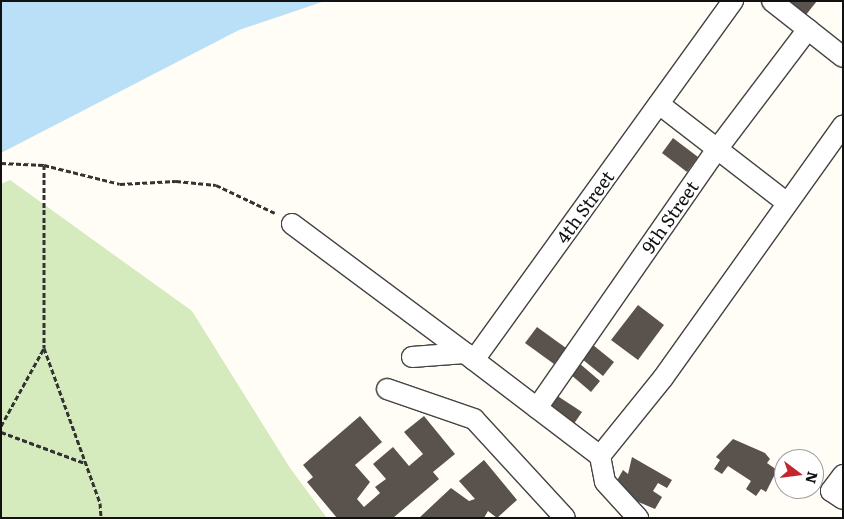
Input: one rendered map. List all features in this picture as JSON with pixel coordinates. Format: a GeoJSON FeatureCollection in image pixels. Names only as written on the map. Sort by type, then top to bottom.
{"type":"FeatureCollection","features":[{"type":"Feature","properties":{"kind":"street","name":"4th Street"},"geometry":{"type":"LineString","coordinates":[[469,356],[659,104],[733,1]]}},
{"type":"Feature","properties":{"kind":"street"},"geometry":{"type":"LineString","coordinates":[[772,1],[843,57]]}},
{"type":"Feature","properties":{"kind":"street","name":"9th Street"},"geometry":{"type":"LineString","coordinates":[[537,408],[718,148],[808,30]]}},
{"type":"Feature","properties":{"kind":"street"},"geometry":{"type":"LineString","coordinates":[[659,104],[787,203]]}},
{"type":"Feature","properties":{"kind":"street"},"geometry":{"type":"LineString","coordinates":[[600,456],[663,378],[843,126]]}},
{"type":"Feature","properties":{"kind":"street"},"geometry":{"type":"LineString","coordinates":[[292,224],[600,456],[606,482],[638,518]]}},
{"type":"Feature","properties":{"kind":"street"},"geometry":{"type":"LineString","coordinates":[[412,357],[469,356]]}},
{"type":"Feature","properties":{"kind":"street"},"geometry":{"type":"LineString","coordinates":[[387,389],[474,419],[565,518]]}},
{"type":"Feature","properties":{"kind":"street"},"geometry":{"type":"LineString","coordinates":[[843,475],[831,491],[843,499]]}},
{"type":"Feature","properties":{"kind":"path"},"geometry":{"type":"LineString","coordinates":[[1,163],[44,166],[120,184],[176,181],[216,184],[249,197],[292,224]]}},
{"type":"Feature","properties":{"kind":"path"},"geometry":{"type":"LineString","coordinates":[[44,166],[44,348],[86,463],[101,518]]}},
{"type":"Feature","properties":{"kind":"path"},"geometry":{"type":"LineString","coordinates":[[1,426],[44,348]]}},
{"type":"Feature","properties":{"kind":"path"},"geometry":{"type":"LineString","coordinates":[[1,432],[86,463]]}},
{"type":"Feature","properties":{"kind":"green space"},"geometry":{"type":"Polygon","coordinates":[[[10,180],[192,311],[290,468],[327,518],[1,518],[1,184],[10,180]]]}},
{"type":"Feature","properties":{"kind":"water"},"geometry":{"type":"Polygon","coordinates":[[[1,1],[325,1],[239,30],[1,153],[1,1]]]}},
{"type":"Feature","properties":{"kind":"building"},"geometry":{"type":"Polygon","coordinates":[[[786,1],[817,1],[805,16],[786,1]]]}},
{"type":"Feature","properties":{"kind":"building"},"geometry":{"type":"Polygon","coordinates":[[[673,138],[698,157],[687,172],[662,153],[673,138]]]}},
{"type":"Feature","properties":{"kind":"building"},"geometry":{"type":"Polygon","coordinates":[[[638,305],[664,325],[638,360],[611,340],[638,305]]]}},
{"type":"Feature","properties":{"kind":"building"},"geometry":{"type":"Polygon","coordinates":[[[537,327],[566,348],[554,364],[525,343],[537,327]]]}},
{"type":"Feature","properties":{"kind":"building"},"geometry":{"type":"Polygon","coordinates":[[[593,345],[614,362],[603,376],[582,359],[593,345]]]}},
{"type":"Feature","properties":{"kind":"building"},"geometry":{"type":"Polygon","coordinates":[[[579,363],[600,381],[591,392],[570,374],[579,363]]]}},
{"type":"Feature","properties":{"kind":"building"},"geometry":{"type":"Polygon","coordinates":[[[556,395],[582,412],[571,428],[545,411],[556,395]]]}},
{"type":"Feature","properties":{"kind":"building"},"geometry":{"type":"Polygon","coordinates":[[[360,416],[382,442],[355,465],[370,482],[357,499],[364,507],[380,493],[375,487],[386,479],[373,464],[393,447],[409,466],[423,454],[404,432],[424,416],[455,454],[433,472],[439,479],[393,518],[337,518],[307,482],[313,477],[303,465],[360,416]]]}},
{"type":"Feature","properties":{"kind":"building"},"geometry":{"type":"Polygon","coordinates":[[[733,439],[765,453],[770,459],[767,463],[774,468],[774,476],[766,492],[761,489],[756,496],[746,489],[751,481],[728,466],[722,474],[714,469],[720,460],[716,457],[733,439]]]}},
{"type":"Feature","properties":{"kind":"building"},"geometry":{"type":"Polygon","coordinates":[[[632,457],[672,480],[667,488],[658,483],[653,491],[662,497],[655,509],[622,495],[615,484],[623,470],[628,474],[632,457]]]}},
{"type":"Feature","properties":{"kind":"building"},"geometry":{"type":"Polygon","coordinates":[[[484,460],[517,500],[497,518],[488,511],[484,518],[419,518],[451,488],[469,501],[475,499],[459,481],[484,460]]]}}]}
